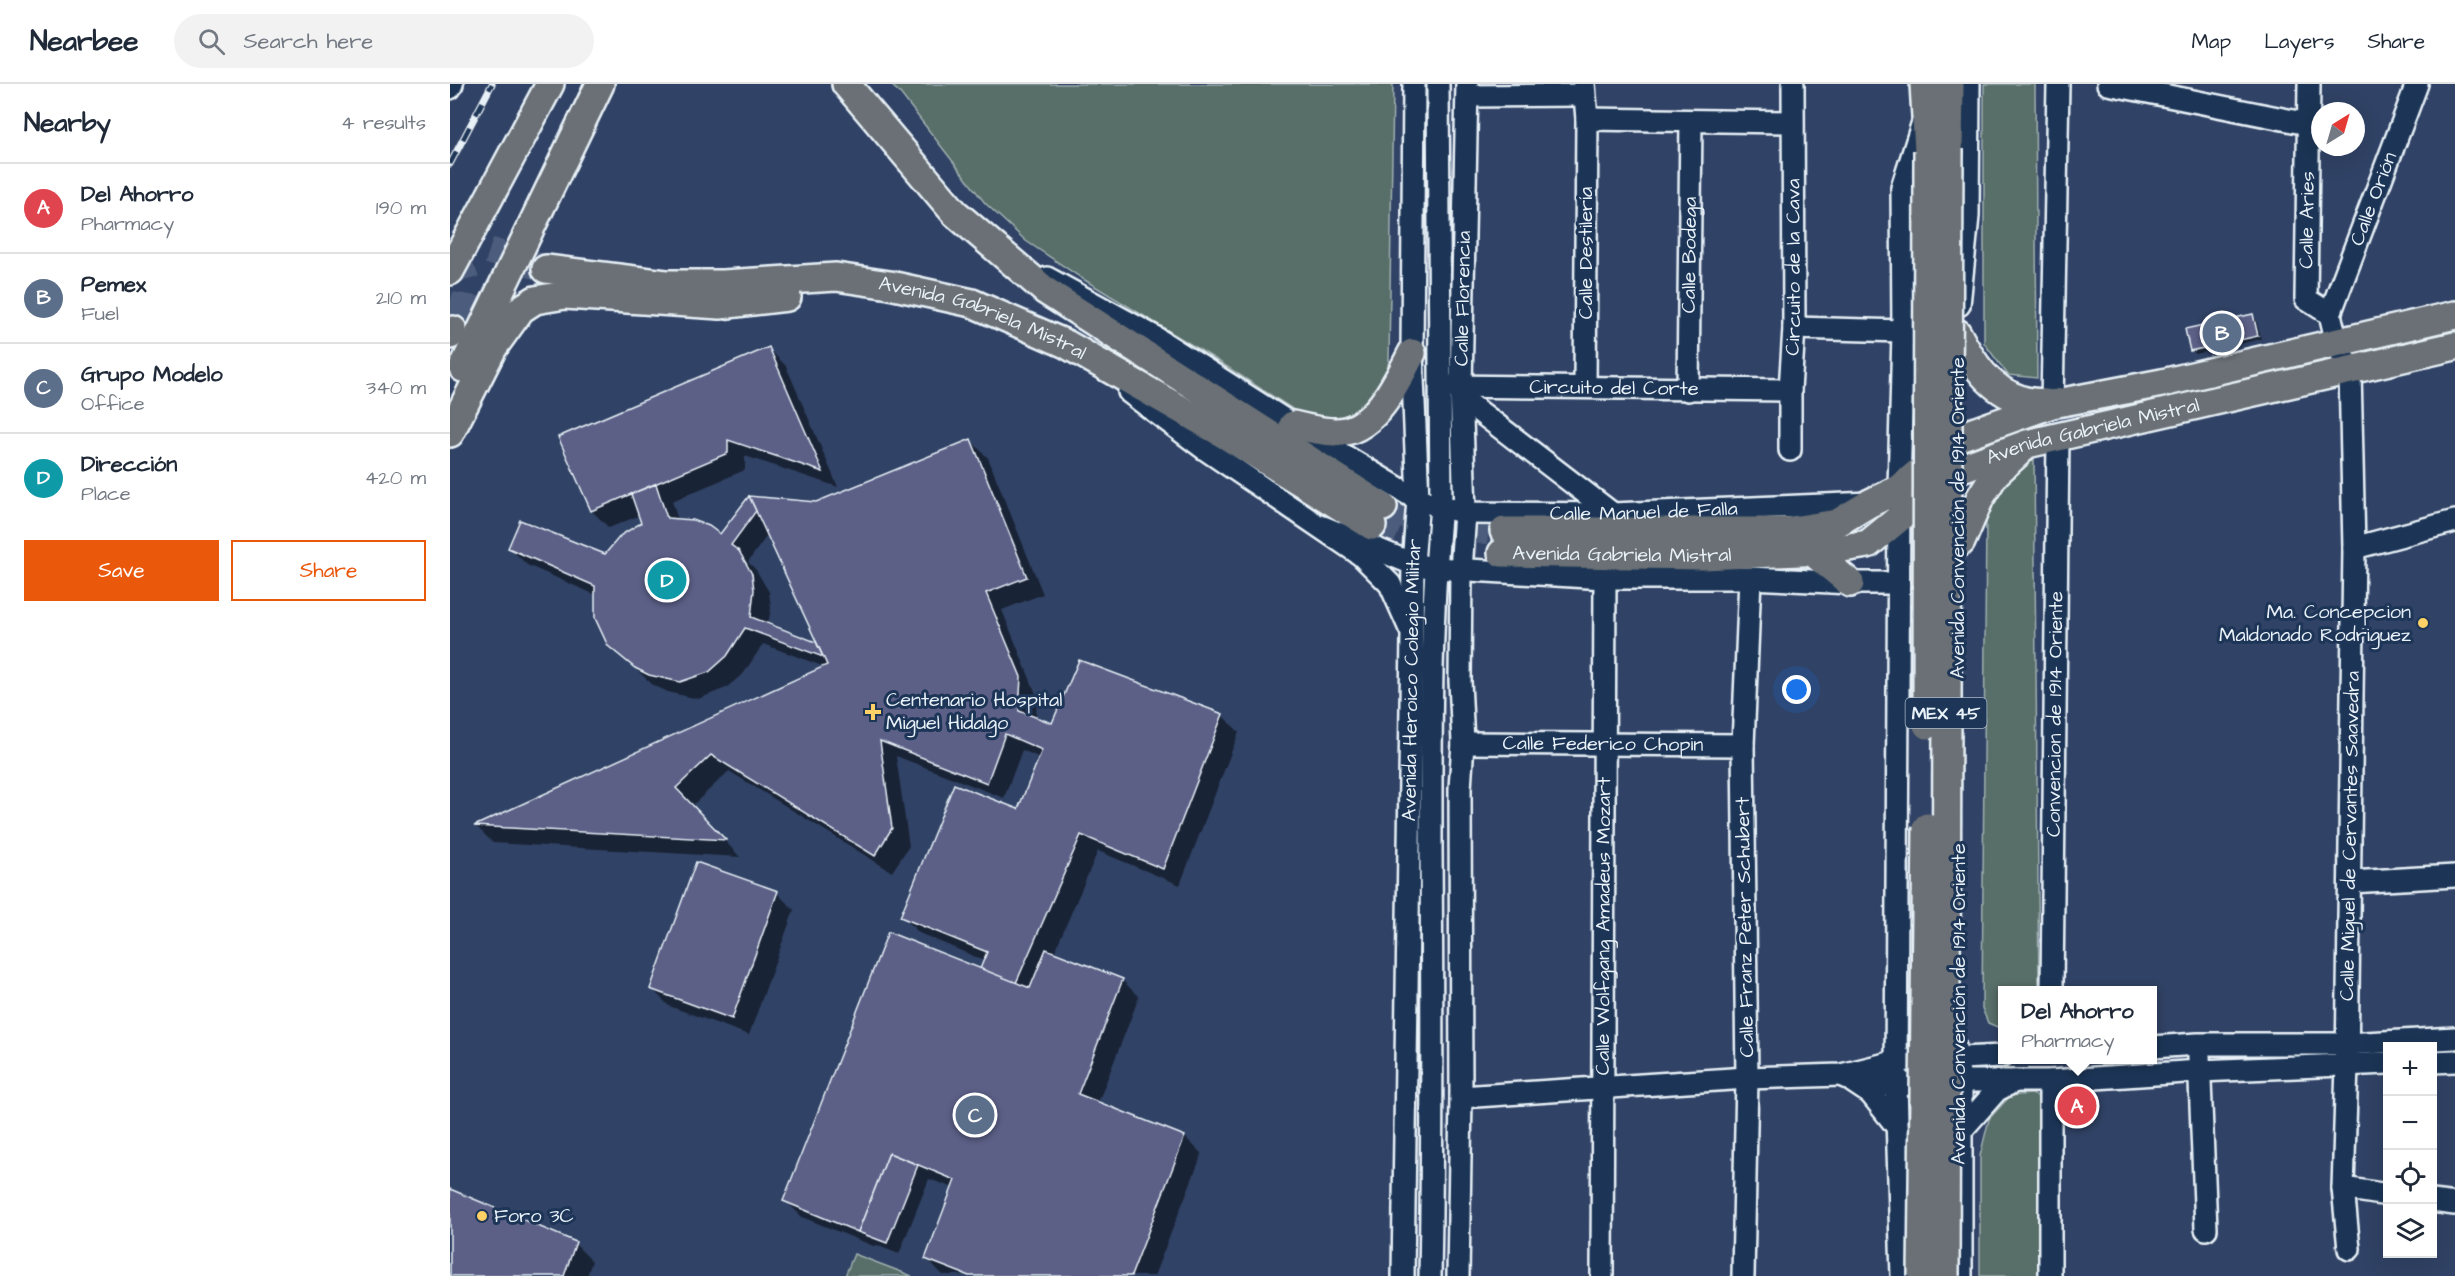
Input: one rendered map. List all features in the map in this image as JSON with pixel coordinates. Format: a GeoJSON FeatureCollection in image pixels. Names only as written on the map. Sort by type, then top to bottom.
{"type":"FeatureCollection","features":[{"type":"Feature","properties":{"kind":"main road"},"geometry":{"type":"LineString","coordinates":[[450,271],[549,84]]}},
{"type":"Feature","properties":{"kind":"main road"},"geometry":{"type":"LineString","coordinates":[[454,426],[451,391],[600,84]]}},
{"type":"Feature","properties":{"kind":"main road","name":"Avenida Gabriela Mistral"},"geometry":{"type":"LineString","coordinates":[[546,269],[666,284],[723,284],[836,277],[890,285],[972,303],[1066,344],[1220,432],[1378,517],[1046,291],[955,213],[846,84]]}},
{"type":"Feature","properties":{"kind":"main road"},"geometry":{"type":"LineString","coordinates":[[868,84],[898,116],[934,171],[938,194]]}},
{"type":"Feature","properties":{"kind":"main road","name":"Avenida Convención de 1914 Oriente"},"geometry":{"type":"LineString","coordinates":[[1924,84],[1925,116],[1938,150],[1945,1276]]}},
{"type":"Feature","properties":{"kind":"main road","name":"Avenida Convención de 1914 Oriente"},"geometry":{"type":"LineString","coordinates":[[1922,1276],[1938,150],[1950,84]]}},
{"type":"Feature","properties":{"kind":"main road"},"geometry":{"type":"LineString","coordinates":[[454,426],[493,348],[521,309],[535,300],[565,295],[720,305],[890,285]]}},
{"type":"Feature","properties":{"kind":"main road","name":"Avenida Gabriela Mistral"},"geometry":{"type":"LineString","coordinates":[[2455,315],[2162,383],[2052,404],[1959,437],[1899,489],[1837,523],[1786,531],[1503,542],[1702,556],[1824,551],[1868,543],[1959,470],[2027,444],[2455,346]]}},
{"type":"Feature","properties":{"kind":"main road"},"geometry":{"type":"LineString","coordinates":[[1957,333],[1973,363],[1994,386],[2022,400],[2052,404]]}},
{"type":"Feature","properties":{"kind":"main road"},"geometry":{"type":"LineString","coordinates":[[465,364],[493,348]]}},
{"type":"Feature","properties":{"kind":"main road"},"geometry":{"type":"LineString","coordinates":[[1293,425],[1336,433],[1356,428],[1386,401],[1412,354]]}},
{"type":"Feature","properties":{"kind":"main road"},"geometry":{"type":"LineString","coordinates":[[1961,542],[1980,498],[1995,474],[2027,444]]}},
{"type":"Feature","properties":{"kind":"main road"},"geometry":{"type":"LineString","coordinates":[[1810,550],[1850,583]]}},
{"type":"Feature","properties":{"kind":"street"},"geometry":{"type":"LineString","coordinates":[[450,88],[452,84]]}},
{"type":"Feature","properties":{"kind":"street","name":"Avenida Heroico Colegio Militar"},"geometry":{"type":"LineString","coordinates":[[1403,1276],[1413,564],[1418,500],[1412,354],[1414,84]]}},
{"type":"Feature","properties":{"kind":"street","name":"Avenida Heroico Colegio Militar"},"geometry":{"type":"LineString","coordinates":[[1430,1276],[1432,681],[1435,568],[1440,507],[1438,84]]}},
{"type":"Feature","properties":{"kind":"street","name":"Circuito de la Cava"},"geometry":{"type":"LineString","coordinates":[[1790,450],[1790,390],[1794,328],[1793,84]]}},
{"type":"Feature","properties":{"kind":"street","name":"Avenida Convención de 1914 Oriente"},"geometry":{"type":"LineString","coordinates":[[1961,1276],[1959,1133],[1961,1080],[1955,1058],[1961,542],[1957,333],[1968,216],[1969,84]]}},
{"type":"Feature","properties":{"kind":"street"},"geometry":{"type":"LineString","coordinates":[[2052,404],[2058,84]]}},
{"type":"Feature","properties":{"kind":"street"},"geometry":{"type":"LineString","coordinates":[[2108,84],[2308,124]]}},
{"type":"Feature","properties":{"kind":"street","name":"Calle Aries"},"geometry":{"type":"LineString","coordinates":[[2309,84],[2306,299],[2330,314]]}},
{"type":"Feature","properties":{"kind":"street","name":"Calle Orión"},"geometry":{"type":"LineString","coordinates":[[2330,314],[2417,84]]}},
{"type":"Feature","properties":{"kind":"street"},"geometry":{"type":"LineString","coordinates":[[1467,90],[1584,90]]}},
{"type":"Feature","properties":{"kind":"street","name":"Calle Florencia"},"geometry":{"type":"LineString","coordinates":[[1461,570],[1465,513],[1462,393],[1467,90]]}},
{"type":"Feature","properties":{"kind":"street","name":"Calle Destilería"},"geometry":{"type":"LineString","coordinates":[[1584,90],[1587,119],[1585,386]]}},
{"type":"Feature","properties":{"kind":"street","name":"Avenida Convención de 1914 Oriente"},"geometry":{"type":"LineString","coordinates":[[1902,1276],[1896,1085],[1898,1061],[1899,489],[1903,331],[1902,189],[1925,116]]}},
{"type":"Feature","properties":{"kind":"street"},"geometry":{"type":"LineString","coordinates":[[1587,119],[1792,122]]}},
{"type":"Feature","properties":{"kind":"street","name":"Calle Bodega"},"geometry":{"type":"LineString","coordinates":[[1689,390],[1691,121]]}},
{"type":"Feature","properties":{"kind":"street","name":"Avenida Gabriela Mistral"},"geometry":{"type":"LineString","coordinates":[[999,252],[1153,336],[1293,425],[1418,500]]}},
{"type":"Feature","properties":{"kind":"street"},"geometry":{"type":"LineString","coordinates":[[2330,314],[2337,343]]}},
{"type":"Feature","properties":{"kind":"street"},"geometry":{"type":"LineString","coordinates":[[1794,328],[1903,331]]}},
{"type":"Feature","properties":{"kind":"street","name":"Calle Miguel de Cervantes Saavedra"},"geometry":{"type":"LineString","coordinates":[[2337,343],[2349,371],[2354,548],[2348,1065],[2343,1188],[2349,1249]]}},
{"type":"Feature","properties":{"kind":"street"},"geometry":{"type":"LineString","coordinates":[[1066,344],[1205,449],[1323,527],[1361,555],[1390,584],[1413,635]]}},
{"type":"Feature","properties":{"kind":"street","name":"Circuito del Corte"},"geometry":{"type":"LineString","coordinates":[[1438,386],[1462,393],[1585,386],[1689,390],[1790,390]]}},
{"type":"Feature","properties":{"kind":"street"},"geometry":{"type":"LineString","coordinates":[[1462,393],[1613,514]]}},
{"type":"Feature","properties":{"kind":"street","name":"Convencion de 1914 Oriente"},"geometry":{"type":"LineString","coordinates":[[2052,986],[2058,437]]}},
{"type":"Feature","properties":{"kind":"street","name":"Calle Manuel de Falla"},"geometry":{"type":"LineString","coordinates":[[1418,500],[1465,513],[1613,514],[1870,503]]}},
{"type":"Feature","properties":{"kind":"street"},"geometry":{"type":"LineString","coordinates":[[2354,548],[2455,521]]}},
{"type":"Feature","properties":{"kind":"street"},"geometry":{"type":"LineString","coordinates":[[1323,527],[1413,564],[1435,568],[1605,578],[1750,578],[1899,583]]}},
{"type":"Feature","properties":{"kind":"street"},"geometry":{"type":"LineString","coordinates":[[1458,1276],[1461,1097],[1460,789],[1463,742],[1460,681],[1461,570]]}},
{"type":"Feature","properties":{"kind":"street","name":"Calle Wolfgang Amadeus Mozart"},"geometry":{"type":"LineString","coordinates":[[1602,1276],[1605,578]]}},
{"type":"Feature","properties":{"kind":"street","name":"Calle Franz Peter Schubert"},"geometry":{"type":"LineString","coordinates":[[1743,1276],[1747,1078],[1743,745],[1750,578]]}},
{"type":"Feature","properties":{"kind":"street"},"geometry":{"type":"LineString","coordinates":[[1432,681],[1460,681]]}},
{"type":"Feature","properties":{"kind":"street","name":"Calle Federico Chopin"},"geometry":{"type":"LineString","coordinates":[[1463,742],[1743,745]]}},
{"type":"Feature","properties":{"kind":"street"},"geometry":{"type":"LineString","coordinates":[[1431,789],[1460,789]]}},
{"type":"Feature","properties":{"kind":"street"},"geometry":{"type":"LineString","coordinates":[[2350,882],[2455,876]]}},
{"type":"Feature","properties":{"kind":"street"},"geometry":{"type":"LineString","coordinates":[[2157,1047],[2199,1044],[2347,1044],[2455,1038]]}},
{"type":"Feature","properties":{"kind":"street"},"geometry":{"type":"LineString","coordinates":[[2199,1044],[2206,1229]]}},
{"type":"Feature","properties":{"kind":"street"},"geometry":{"type":"LineString","coordinates":[[1847,1079],[1898,1061],[1998,1056]]}},
{"type":"Feature","properties":{"kind":"street"},"geometry":{"type":"LineString","coordinates":[[2437,1062],[2455,1060]]}},
{"type":"Feature","properties":{"kind":"street"},"geometry":{"type":"LineString","coordinates":[[1461,1097],[1747,1078],[1847,1079],[1896,1085],[1961,1080],[2050,1081],[2200,1071],[2383,1064]]}},
{"type":"Feature","properties":{"kind":"street"},"geometry":{"type":"LineString","coordinates":[[1847,1079],[1871,1094],[1898,1128]]}},
{"type":"Feature","properties":{"kind":"street"},"geometry":{"type":"LineString","coordinates":[[1959,1133],[1997,1090],[2016,1080]]}},
{"type":"Feature","properties":{"kind":"street"},"geometry":{"type":"LineString","coordinates":[[2050,1081],[2050,1276]]}},
{"type":"Feature","properties":{"kind":"street"},"geometry":{"type":"LineString","coordinates":[[2343,1188],[2383,1194]]}},
{"type":"Feature","properties":{"kind":"street"},"geometry":{"type":"LineString","coordinates":[[2437,1202],[2455,1204]]}},
{"type":"Feature","properties":{"kind":"green space"},"geometry":{"type":"Polygon","coordinates":[[[890,84],[1393,84],[1389,361],[1382,387],[1365,405],[1345,416],[1318,419],[1294,410],[1026,241],[985,203],[900,93],[890,84]]]}},
{"type":"Feature","properties":{"kind":"green space"},"geometry":{"type":"Polygon","coordinates":[[[1984,84],[2035,84],[2037,378],[2008,375],[1984,343],[1984,84]]]}},
{"type":"Feature","properties":{"kind":"green space"},"geometry":{"type":"Polygon","coordinates":[[[2034,458],[2039,986],[1998,986],[1998,1027],[1988,1023],[1982,1008],[1986,518],[2005,480],[2034,458]]]}},
{"type":"Feature","properties":{"kind":"green space"},"geometry":{"type":"Polygon","coordinates":[[[2031,1094],[2041,1097],[2040,1276],[1980,1276],[1980,1156],[1989,1119],[2010,1096],[2031,1094]]]}},
{"type":"Feature","properties":{"kind":"green space"},"geometry":{"type":"Polygon","coordinates":[[[854,1254],[912,1276],[845,1276],[854,1254]]]}},
{"type":"Feature","properties":{"kind":"building"},"geometry":{"type":"Polygon","coordinates":[[[2253,314],[2258,336],[2190,351],[2185,329],[2253,314]]]}},
{"type":"Feature","properties":{"kind":"building"},"geometry":{"type":"Polygon","coordinates":[[[769,347],[823,472],[728,440],[728,453],[591,511],[558,437],[769,347]]]}},
{"type":"Feature","properties":{"kind":"building","name":"Centenario Hospital Miguel Hidalgo"},"geometry":{"type":"Polygon","coordinates":[[[971,439],[1027,577],[986,593],[1021,677],[1019,711],[1052,723],[1079,660],[1223,714],[1163,869],[1081,835],[1016,983],[980,969],[987,952],[900,917],[954,784],[1018,809],[1042,750],[1005,734],[987,783],[880,741],[892,828],[875,856],[711,755],[676,788],[726,840],[474,826],[827,665],[749,496],[816,502],[971,439]]]}},
{"type":"Feature","properties":{"kind":"building"},"geometry":{"type":"Polygon","coordinates":[[[656,484],[667,518],[693,520],[709,526],[720,534],[749,496],[756,511],[731,545],[739,551],[752,574],[754,590],[751,617],[816,642],[823,657],[745,628],[727,656],[709,672],[680,682],[649,675],[635,668],[608,646],[595,618],[595,586],[508,548],[520,520],[605,554],[621,535],[641,523],[631,494],[656,484]]]}},
{"type":"Feature","properties":{"kind":"building"},"geometry":{"type":"Polygon","coordinates":[[[696,862],[778,891],[732,1019],[650,989],[696,862]]]}},
{"type":"Feature","properties":{"kind":"building"},"geometry":{"type":"Polygon","coordinates":[[[888,932],[1030,988],[1046,949],[1123,979],[1078,1094],[1185,1136],[1131,1276],[969,1276],[925,1259],[955,1180],[889,1153],[858,1232],[783,1201],[888,932]]]}},
{"type":"Feature","properties":{"kind":"building"},"geometry":{"type":"Polygon","coordinates":[[[889,1153],[918,1165],[887,1243],[858,1232],[889,1153]]]}},
{"type":"Feature","properties":{"kind":"building","name":"Foro 3C"},"geometry":{"type":"Polygon","coordinates":[[[450,1189],[576,1242],[564,1276],[450,1276],[450,1189]]]}},
{"type":"Feature","properties":{"kind":"tunnel"},"geometry":{"type":"LineString","coordinates":[[450,238],[546,269]]}},
{"type":"Feature","properties":{"kind":"tunnel"},"geometry":{"type":"LineString","coordinates":[[450,259],[459,268],[467,284],[465,301],[453,330]]}},
{"type":"Feature","properties":{"kind":"tunnel"},"geometry":{"type":"LineString","coordinates":[[1383,507],[1442,529],[1504,531]]}},
{"type":"Feature","properties":{"kind":"tunnel"},"geometry":{"type":"LineString","coordinates":[[1372,526],[1425,548],[1502,553]]}},
{"type":"Feature","properties":{"kind":"railway"},"geometry":{"type":"LineString","coordinates":[[450,164],[492,84]]}},
{"type":"Feature","properties":{"kind":"place","name":"Pemex"},"geometry":{"type":"Point","coordinates":[2222,333]}},
{"type":"Feature","properties":{"kind":"place","name":"Dirección"},"geometry":{"type":"Point","coordinates":[667,580]}},
{"type":"Feature","properties":{"kind":"place","name":"Ma. Concepcion Maldonado Rodriguez"},"geometry":{"type":"Point","coordinates":[2423,623]}},
{"type":"Feature","properties":{"kind":"place","name":"Centenario Hospital Miguel Hidalgo"},"geometry":{"type":"Point","coordinates":[873,712]}},
{"type":"Feature","properties":{"kind":"place","name":"Del Ahorro"},"geometry":{"type":"Point","coordinates":[2077,1106]}},
{"type":"Feature","properties":{"kind":"place","name":"Grupo Modelo"},"geometry":{"type":"Point","coordinates":[975,1115]}},
{"type":"Feature","properties":{"kind":"place","name":"Foro 3C"},"geometry":{"type":"Point","coordinates":[482,1216]}}]}
